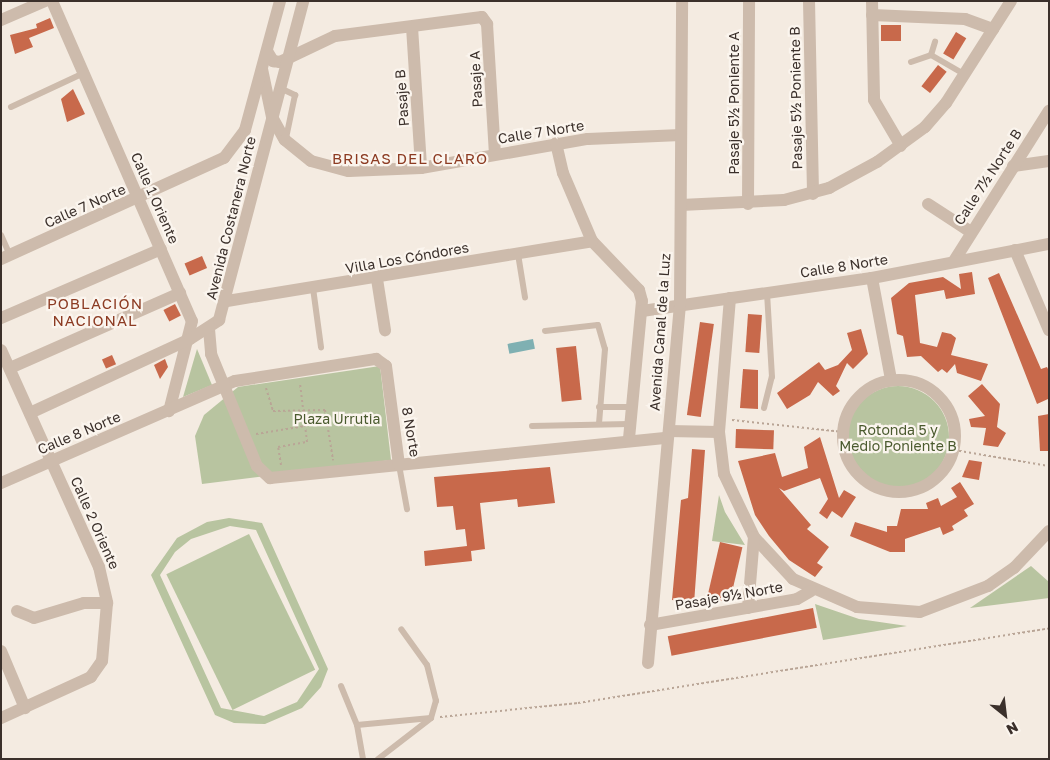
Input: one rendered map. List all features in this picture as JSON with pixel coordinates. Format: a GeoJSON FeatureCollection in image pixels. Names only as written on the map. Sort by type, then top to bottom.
{"type":"FeatureCollection","features":[{"type":"Feature","properties":{"kind":"street"},"geometry":{"type":"LineString","coordinates":[[1,20],[45,1]]}},
{"type":"Feature","properties":{"kind":"street","name":"Calle 1 Oriente"},"geometry":{"type":"LineString","coordinates":[[52,1],[192,320],[190,339],[169,411]]}},
{"type":"Feature","properties":{"kind":"street","name":"Avenida Costanera Norte"},"geometry":{"type":"LineString","coordinates":[[30,413],[190,339],[209,329],[219,320],[227,301],[272,117],[303,1]]}},
{"type":"Feature","properties":{"kind":"street","name":"Avenida Canal de la Luz"},"geometry":{"type":"LineString","coordinates":[[648,663],[680,304],[682,1]]}},
{"type":"Feature","properties":{"kind":"street","name":"Pasaje 5½ Poniente A"},"geometry":{"type":"LineString","coordinates":[[748,204],[749,1]]}},
{"type":"Feature","properties":{"kind":"street","name":"Pasaje 5½ Poniente B"},"geometry":{"type":"LineString","coordinates":[[809,1],[813,194]]}},
{"type":"Feature","properties":{"kind":"street"},"geometry":{"type":"LineString","coordinates":[[872,1],[874,100],[901,146]]}},
{"type":"Feature","properties":{"kind":"street"},"geometry":{"type":"LineString","coordinates":[[681,205],[748,204],[813,194],[852,177],[901,146],[935,115],[1011,1]]}},
{"type":"Feature","properties":{"kind":"street","name":"Avenida Costanera Norte"},"geometry":{"type":"LineString","coordinates":[[232,149],[250,117],[267,51],[276,5]]}},
{"type":"Feature","properties":{"kind":"street","name":"Pasaje A"},"geometry":{"type":"LineString","coordinates":[[412,27],[482,16],[487,24],[496,154]]}},
{"type":"Feature","properties":{"kind":"street"},"geometry":{"type":"LineString","coordinates":[[872,16],[965,19],[993,28]]}},
{"type":"Feature","properties":{"kind":"street"},"geometry":{"type":"LineString","coordinates":[[267,51],[276,62],[288,60],[335,36],[412,27]]}},
{"type":"Feature","properties":{"kind":"street","name":"Pasaje B"},"geometry":{"type":"LineString","coordinates":[[412,27],[421,168]]}},
{"type":"Feature","properties":{"kind":"street","name":"Avenida Costanera Norte"},"geometry":{"type":"LineString","coordinates":[[262,69],[272,117]]}},
{"type":"Feature","properties":{"kind":"street","name":"Calle 7½ Norte B"},"geometry":{"type":"LineString","coordinates":[[954,261],[1049,111]]}},
{"type":"Feature","properties":{"kind":"street"},"geometry":{"type":"LineString","coordinates":[[250,117],[272,117]]}},
{"type":"Feature","properties":{"kind":"street","name":"Calle 7 Norte"},"geometry":{"type":"LineString","coordinates":[[272,117],[285,140],[302,156],[328,167],[372,172],[421,168],[556,143],[681,135]]}},
{"type":"Feature","properties":{"kind":"street"},"geometry":{"type":"LineString","coordinates":[[556,143],[563,173],[592,241],[639,290],[642,310],[630,407],[629,439]]}},
{"type":"Feature","properties":{"kind":"street","name":"Calle 7 Norte"},"geometry":{"type":"LineString","coordinates":[[6,257],[212,165],[232,149]]}},
{"type":"Feature","properties":{"kind":"street"},"geometry":{"type":"LineString","coordinates":[[1013,166],[1049,161]]}},
{"type":"Feature","properties":{"kind":"street"},"geometry":{"type":"LineString","coordinates":[[928,204],[971,232]]}},
{"type":"Feature","properties":{"kind":"street","name":"Villa Los Cóndores"},"geometry":{"type":"LineString","coordinates":[[227,301],[377,278],[592,241]]}},
{"type":"Feature","properties":{"kind":"street","name":"Calle 8 Norte"},"geometry":{"type":"LineString","coordinates":[[642,310],[872,278],[1049,244]]}},
{"type":"Feature","properties":{"kind":"street"},"geometry":{"type":"LineString","coordinates":[[1,318],[161,248]]}},
{"type":"Feature","properties":{"kind":"street"},"geometry":{"type":"LineString","coordinates":[[1015,250],[1049,330]]}},
{"type":"Feature","properties":{"kind":"street"},"geometry":{"type":"LineString","coordinates":[[377,278],[386,330]]}},
{"type":"Feature","properties":{"kind":"street"},"geometry":{"type":"LineString","coordinates":[[872,278],[890,380]]}},
{"type":"Feature","properties":{"kind":"street"},"geometry":{"type":"LineString","coordinates":[[10,368],[180,293]]}},
{"type":"Feature","properties":{"kind":"street"},"geometry":{"type":"LineString","coordinates":[[730,298],[719,432],[730,492],[754,537],[768,557],[811,591],[880,612],[920,612],[988,586],[1014,568],[1049,531]]}},
{"type":"Feature","properties":{"kind":"street"},"geometry":{"type":"LineString","coordinates":[[209,329],[212,354],[260,472],[270,478],[283,478],[399,465]]}},
{"type":"Feature","properties":{"kind":"street","name":"Calle 2 Oriente"},"geometry":{"type":"LineString","coordinates":[[1,350],[99,567],[107,603],[106,637],[96,672],[1,718]]}},
{"type":"Feature","properties":{"kind":"street","name":"8 Norte"},"geometry":{"type":"LineString","coordinates":[[169,411],[225,385],[264,376],[383,360],[399,465],[668,434],[719,432]]}},
{"type":"Feature","properties":{"kind":"street"},"geometry":{"type":"LineString","coordinates":[[890,380],[914,382],[936,393],[953,419],[954,450],[934,481],[918,490],[890,492],[864,481],[852,468],[843,432],[858,398],[890,380]]}},
{"type":"Feature","properties":{"kind":"street","name":"Calle 8 Norte"},"geometry":{"type":"LineString","coordinates":[[1,483],[169,411]]}},
{"type":"Feature","properties":{"kind":"street"},"geometry":{"type":"LineString","coordinates":[[748,608],[754,537]]}},
{"type":"Feature","properties":{"kind":"street","name":"Pasaje 9½ Norte"},"geometry":{"type":"LineString","coordinates":[[650,625],[797,600],[811,591]]}},
{"type":"Feature","properties":{"kind":"street"},"geometry":{"type":"LineString","coordinates":[[17,610],[34,618],[84,603],[107,603]]}},
{"type":"Feature","properties":{"kind":"street"},"geometry":{"type":"LineString","coordinates":[[1,651],[25,708]]}},
{"type":"Feature","properties":{"kind":"lane"},"geometry":{"type":"LineString","coordinates":[[931,55],[935,42]]}},
{"type":"Feature","properties":{"kind":"lane"},"geometry":{"type":"LineString","coordinates":[[931,55],[964,74]]}},
{"type":"Feature","properties":{"kind":"lane"},"geometry":{"type":"LineString","coordinates":[[912,62],[931,55]]}},
{"type":"Feature","properties":{"kind":"lane"},"geometry":{"type":"LineString","coordinates":[[11,107],[84,73]]}},
{"type":"Feature","properties":{"kind":"lane"},"geometry":{"type":"LineString","coordinates":[[280,88],[296,95],[285,140]]}},
{"type":"Feature","properties":{"kind":"lane"},"geometry":{"type":"LineString","coordinates":[[1,235],[6,257]]}},
{"type":"Feature","properties":{"kind":"lane"},"geometry":{"type":"LineString","coordinates":[[518,254],[525,297]]}},
{"type":"Feature","properties":{"kind":"lane"},"geometry":{"type":"LineString","coordinates":[[313,288],[322,347]]}},
{"type":"Feature","properties":{"kind":"lane"},"geometry":{"type":"LineString","coordinates":[[764,408],[773,363],[768,293]]}},
{"type":"Feature","properties":{"kind":"lane"},"geometry":{"type":"LineString","coordinates":[[545,331],[597,323],[605,349],[599,423]]}},
{"type":"Feature","properties":{"kind":"lane"},"geometry":{"type":"LineString","coordinates":[[599,407],[630,407]]}},
{"type":"Feature","properties":{"kind":"lane"},"geometry":{"type":"LineString","coordinates":[[532,426],[599,423],[629,424]]}},
{"type":"Feature","properties":{"kind":"lane"},"geometry":{"type":"LineString","coordinates":[[399,465],[407,509]]}},
{"type":"Feature","properties":{"kind":"lane"},"geometry":{"type":"LineString","coordinates":[[378,759],[431,718],[436,701],[427,665],[401,628]]}},
{"type":"Feature","properties":{"kind":"lane"},"geometry":{"type":"LineString","coordinates":[[341,686],[357,725],[362,759]]}},
{"type":"Feature","properties":{"kind":"lane"},"geometry":{"type":"LineString","coordinates":[[357,725],[431,718]]}},
{"type":"Feature","properties":{"kind":"path"},"geometry":{"type":"LineString","coordinates":[[283,478],[278,447],[307,442],[298,371]]}},
{"type":"Feature","properties":{"kind":"path"},"geometry":{"type":"LineString","coordinates":[[264,376],[273,411],[304,412],[325,410],[335,472]]}},
{"type":"Feature","properties":{"kind":"path"},"geometry":{"type":"LineString","coordinates":[[720,418],[843,432]]}},
{"type":"Feature","properties":{"kind":"path"},"geometry":{"type":"LineString","coordinates":[[245,436],[305,426]]}},
{"type":"Feature","properties":{"kind":"path"},"geometry":{"type":"LineString","coordinates":[[954,450],[1049,466]]}},
{"type":"Feature","properties":{"kind":"path"},"geometry":{"type":"LineString","coordinates":[[431,718],[578,702],[1049,628]]}},
{"type":"Feature","properties":{"kind":"green space"},"geometry":{"type":"Polygon","coordinates":[[[197,349],[212,385],[183,397],[197,349]]]}},
{"type":"Feature","properties":{"kind":"green space","name":"Plaza Urrutia"},"geometry":{"type":"Polygon","coordinates":[[[380,366],[391,460],[202,484],[195,436],[204,415],[238,387],[380,366]]]}},
{"type":"Feature","properties":{"kind":"green space","name":"Rotonda 5 y Medio Poniente B"},"geometry":{"type":"Polygon","coordinates":[[[898,386],[918,390],[934,401],[945,417],[949,437],[945,457],[934,473],[918,484],[898,488],[878,484],[862,473],[851,457],[847,437],[851,417],[862,401],[878,390],[898,386]]]}},
{"type":"Feature","properties":{"kind":"green space"},"geometry":{"type":"Polygon","coordinates":[[[719,495],[725,512],[745,545],[712,541],[719,495]]]}},
{"type":"Feature","properties":{"kind":"green space"},"geometry":{"type":"Polygon","coordinates":[[[229,518],[262,523],[328,669],[321,687],[302,708],[265,724],[234,723],[215,715],[151,575],[177,538],[207,522],[229,518]],[[230,526],[191,539],[175,552],[160,575],[221,708],[264,716],[297,702],[319,669],[256,530],[230,526]]]}},
{"type":"Feature","properties":{"kind":"green space"},"geometry":{"type":"Polygon","coordinates":[[[249,534],[315,670],[233,710],[166,574],[249,534]]]}},
{"type":"Feature","properties":{"kind":"green space"},"geometry":{"type":"Polygon","coordinates":[[[1031,566],[1049,582],[1049,598],[970,608],[1031,566]]]}},
{"type":"Feature","properties":{"kind":"green space"},"geometry":{"type":"Polygon","coordinates":[[[815,604],[859,619],[907,626],[823,640],[815,604]]]}},
{"type":"Feature","properties":{"kind":"water"},"geometry":{"type":"Polygon","coordinates":[[[533,339],[535,349],[509,354],[507,344],[533,339]]]}},
{"type":"Feature","properties":{"kind":"building"},"geometry":{"type":"Polygon","coordinates":[[[50,18],[54,28],[29,38],[33,47],[15,54],[10,35],[37,28],[36,24],[50,18]]]}},
{"type":"Feature","properties":{"kind":"building"},"geometry":{"type":"Polygon","coordinates":[[[881,25],[901,25],[901,41],[881,41],[881,25]]]}},
{"type":"Feature","properties":{"kind":"building"},"geometry":{"type":"Polygon","coordinates":[[[956,32],[966,38],[953,60],[943,53],[956,32]]]}},
{"type":"Feature","properties":{"kind":"building"},"geometry":{"type":"Polygon","coordinates":[[[938,65],[947,72],[930,93],[921,86],[938,65]]]}},
{"type":"Feature","properties":{"kind":"building"},"geometry":{"type":"Polygon","coordinates":[[[73,89],[85,114],[67,122],[61,99],[73,89]]]}},
{"type":"Feature","properties":{"kind":"building"},"geometry":{"type":"Polygon","coordinates":[[[202,256],[207,268],[190,275],[185,263],[202,256]]]}},
{"type":"Feature","properties":{"kind":"building"},"geometry":{"type":"Polygon","coordinates":[[[972,272],[975,294],[946,299],[944,290],[915,295],[920,343],[937,347],[942,332],[951,334],[956,338],[951,355],[988,364],[981,381],[957,373],[955,364],[947,373],[942,369],[938,372],[921,356],[907,357],[903,336],[897,334],[891,298],[909,283],[943,277],[961,289],[959,274],[972,272]]]}},
{"type":"Feature","properties":{"kind":"building"},"geometry":{"type":"Polygon","coordinates":[[[999,273],[1041,369],[1047,367],[1049,371],[1048,399],[1037,404],[988,278],[999,273]]]}},
{"type":"Feature","properties":{"kind":"building"},"geometry":{"type":"Polygon","coordinates":[[[175,304],[181,316],[169,321],[163,310],[175,304]]]}},
{"type":"Feature","properties":{"kind":"building"},"geometry":{"type":"Polygon","coordinates":[[[748,314],[762,315],[759,353],[745,352],[748,314]]]}},
{"type":"Feature","properties":{"kind":"building"},"geometry":{"type":"Polygon","coordinates":[[[700,322],[714,324],[701,417],[687,415],[700,322]]]}},
{"type":"Feature","properties":{"kind":"building"},"geometry":{"type":"Polygon","coordinates":[[[861,329],[868,354],[853,369],[847,363],[836,386],[840,391],[833,396],[818,382],[810,395],[787,409],[777,393],[819,362],[825,370],[838,365],[852,350],[847,333],[861,329]]]}},
{"type":"Feature","properties":{"kind":"building"},"geometry":{"type":"Polygon","coordinates":[[[576,346],[582,400],[562,402],[556,348],[576,346]]]}},
{"type":"Feature","properties":{"kind":"building"},"geometry":{"type":"Polygon","coordinates":[[[112,355],[116,364],[106,369],[102,359],[112,355]]]}},
{"type":"Feature","properties":{"kind":"building"},"geometry":{"type":"Polygon","coordinates":[[[165,359],[168,367],[160,379],[154,365],[165,359]]]}},
{"type":"Feature","properties":{"kind":"building"},"geometry":{"type":"Polygon","coordinates":[[[743,369],[758,370],[758,409],[740,408],[743,369]]]}},
{"type":"Feature","properties":{"kind":"building"},"geometry":{"type":"Polygon","coordinates":[[[982,384],[1000,404],[997,427],[1006,433],[998,447],[983,445],[986,428],[971,427],[969,419],[985,416],[968,396],[982,384]]]}},
{"type":"Feature","properties":{"kind":"building"},"geometry":{"type":"Polygon","coordinates":[[[1049,414],[1049,451],[1040,451],[1038,416],[1049,414]]]}},
{"type":"Feature","properties":{"kind":"building"},"geometry":{"type":"Polygon","coordinates":[[[736,429],[774,430],[773,449],[735,448],[736,429]]]}},
{"type":"Feature","properties":{"kind":"building"},"geometry":{"type":"Polygon","coordinates":[[[820,437],[839,498],[844,490],[856,497],[842,518],[832,511],[827,519],[819,513],[828,499],[820,478],[784,491],[779,488],[811,525],[807,529],[829,547],[817,563],[823,567],[815,577],[789,560],[755,515],[738,461],[775,453],[782,477],[808,468],[804,447],[820,437]]]}},
{"type":"Feature","properties":{"kind":"building"},"geometry":{"type":"Polygon","coordinates":[[[692,449],[705,450],[694,604],[672,600],[681,500],[688,498],[692,449]]]}},
{"type":"Feature","properties":{"kind":"building"},"geometry":{"type":"Polygon","coordinates":[[[969,460],[982,462],[979,480],[962,477],[969,460]]]}},
{"type":"Feature","properties":{"kind":"building"},"geometry":{"type":"Polygon","coordinates":[[[550,467],[555,503],[518,507],[517,499],[480,503],[485,549],[471,551],[472,561],[425,566],[424,551],[467,546],[465,529],[456,530],[453,506],[437,507],[434,477],[550,467]]]}},
{"type":"Feature","properties":{"kind":"building"},"geometry":{"type":"Polygon","coordinates":[[[960,482],[974,504],[964,510],[968,516],[952,526],[954,530],[943,535],[940,527],[905,539],[905,552],[890,552],[850,536],[855,522],[887,532],[887,526],[897,526],[901,509],[928,509],[926,503],[938,498],[941,506],[957,497],[951,488],[960,482]]]}},
{"type":"Feature","properties":{"kind":"building"},"geometry":{"type":"Polygon","coordinates":[[[720,542],[742,547],[730,603],[707,598],[720,542]]]}},
{"type":"Feature","properties":{"kind":"building"},"geometry":{"type":"Polygon","coordinates":[[[813,608],[817,628],[672,656],[668,636],[813,608]]]}},
{"type":"Feature","properties":{"kind":"district","name":"BRISAS DEL CLARO"},"geometry":{"type":"Point","coordinates":[410,159]}},
{"type":"Feature","properties":{"kind":"district","name":"POBLACIÓN NACIONAL"},"geometry":{"type":"Point","coordinates":[95,312]}}]}
